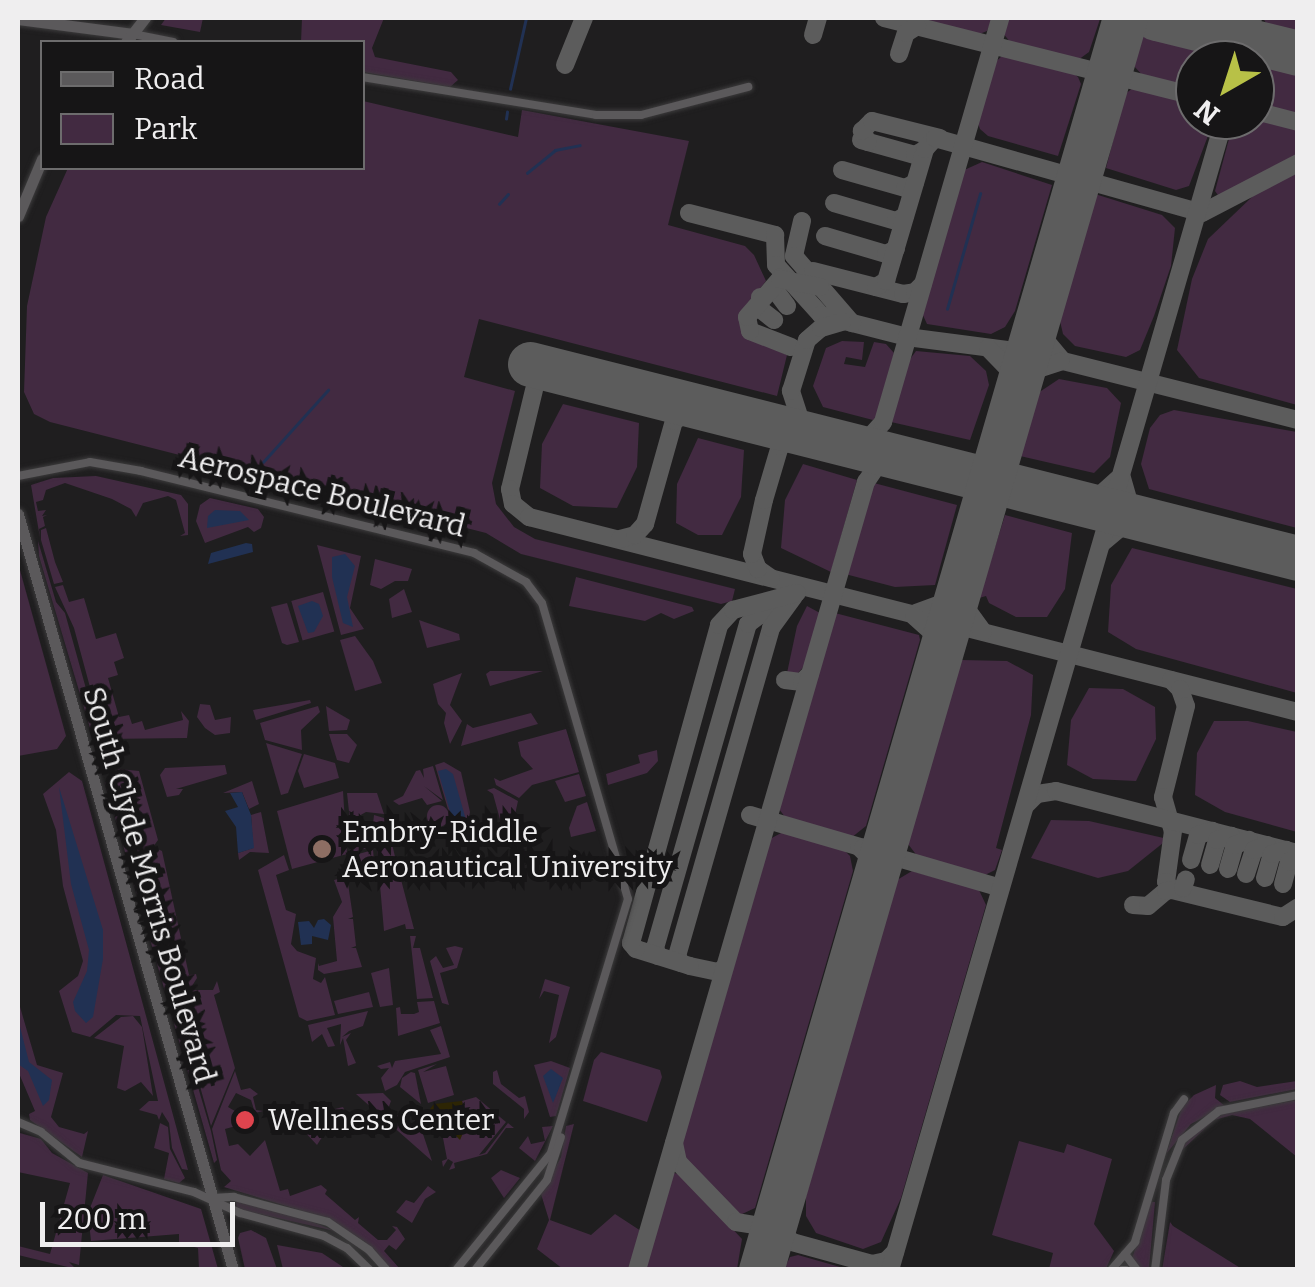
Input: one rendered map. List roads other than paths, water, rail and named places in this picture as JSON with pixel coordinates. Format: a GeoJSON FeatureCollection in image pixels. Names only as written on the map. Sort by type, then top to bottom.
{"type":"FeatureCollection","features":[{"type":"Feature","properties":{"kind":"main road"},"geometry":{"type":"LineString","coordinates":[[18,19],[130,38],[145,18]]}},
{"type":"Feature","properties":{"kind":"main road"},"geometry":{"type":"LineString","coordinates":[[18,216],[40,164]]}},
{"type":"Feature","properties":{"kind":"main road","name":"South Clyde Morris Boulevard"},"geometry":{"type":"LineString","coordinates":[[18,514],[234,1270]]}},
{"type":"Feature","properties":{"kind":"street"},"geometry":{"type":"LineString","coordinates":[[365,77],[596,115],[641,115],[748,87]]}},
{"type":"Feature","properties":{"kind":"street","name":"Aerospace Boulevard"},"geometry":{"type":"LineString","coordinates":[[18,476],[73,463],[116,465],[465,550],[516,576],[535,592],[546,613],[628,899],[552,1170],[474,1270]]}},
{"type":"Feature","properties":{"kind":"street"},"geometry":{"type":"LineString","coordinates":[[1155,1270],[1166,1180],[1182,1140],[1219,1111],[1298,1095]]}},
{"type":"Feature","properties":{"kind":"street"},"geometry":{"type":"LineString","coordinates":[[1111,1270],[1134,1242],[1174,1113],[1184,1099]]}},
{"type":"Feature","properties":{"kind":"street","name":"Aerospace Boulevard"},"geometry":{"type":"LineString","coordinates":[[456,1270],[544,1164],[564,1120]]}},
{"type":"Feature","properties":{"kind":"street"},"geometry":{"type":"LineString","coordinates":[[18,1122],[41,1132],[80,1163],[212,1198],[240,1213],[324,1236],[346,1248],[370,1270]]}},
{"type":"Feature","properties":{"kind":"street"},"geometry":{"type":"LineString","coordinates":[[212,1198],[234,1196],[328,1222],[369,1250],[386,1270]]}},
{"type":"Feature","properties":{"kind":"street"},"geometry":{"type":"LineString","coordinates":[[505,1212],[514,1220]]}},
{"type":"Feature","properties":{"kind":"street"},"geometry":{"type":"LineString","coordinates":[[1125,1254],[1137,1270]]}},
{"type":"Feature","properties":{"kind":"water"},"geometry":{"type":"Polygon","coordinates":[[[215,510],[240,511],[249,520],[207,528],[208,516],[215,510]]]}},
{"type":"Feature","properties":{"kind":"water"},"geometry":{"type":"Polygon","coordinates":[[[252,544],[253,552],[208,564],[211,553],[252,544]]]}},
{"type":"Feature","properties":{"kind":"water"},"geometry":{"type":"Polygon","coordinates":[[[345,554],[355,566],[347,597],[353,627],[343,623],[332,577],[332,557],[345,554]]]}},
{"type":"Feature","properties":{"kind":"water"},"geometry":{"type":"Polygon","coordinates":[[[312,601],[319,604],[323,616],[314,632],[308,633],[298,606],[312,601]]]}},
{"type":"Feature","properties":{"kind":"water"},"geometry":{"type":"Polygon","coordinates":[[[446,769],[453,774],[466,820],[451,815],[438,771],[446,769]]]}},
{"type":"Feature","properties":{"kind":"water"},"geometry":{"type":"Polygon","coordinates":[[[59,787],[103,930],[103,959],[93,1017],[86,1023],[75,1011],[73,1002],[87,971],[89,950],[71,884],[59,787]]]}},
{"type":"Feature","properties":{"kind":"water"},"geometry":{"type":"Polygon","coordinates":[[[242,792],[251,815],[254,848],[238,853],[236,827],[225,811],[238,807],[230,793],[242,792]]]}},
{"type":"Feature","properties":{"kind":"water"},"geometry":{"type":"Polygon","coordinates":[[[324,919],[331,925],[328,940],[312,936],[312,944],[301,945],[298,922],[309,921],[314,928],[318,920],[324,919]]]}},
{"type":"Feature","properties":{"kind":"water"},"geometry":{"type":"Polygon","coordinates":[[[18,1019],[29,1062],[52,1080],[49,1100],[43,1106],[28,1071],[18,1064],[18,1019]]]}},
{"type":"Feature","properties":{"kind":"water"},"geometry":{"type":"Polygon","coordinates":[[[551,1069],[563,1078],[553,1103],[543,1076],[551,1069]]]}},
{"type":"Feature","properties":{"kind":"waterway"},"geometry":{"type":"LineString","coordinates":[[510,89],[526,18]]}},
{"type":"Feature","properties":{"kind":"waterway"},"geometry":{"type":"LineString","coordinates":[[506,119],[507,112]]}},
{"type":"Feature","properties":{"kind":"waterway"},"geometry":{"type":"LineString","coordinates":[[527,173],[555,150],[580,145]]}},
{"type":"Feature","properties":{"kind":"waterway"},"geometry":{"type":"LineString","coordinates":[[499,204],[508,194]]}},
{"type":"Feature","properties":{"kind":"waterway"},"geometry":{"type":"LineString","coordinates":[[947,309],[980,194]]}},
{"type":"Feature","properties":{"kind":"waterway"},"geometry":{"type":"LineString","coordinates":[[263,462],[328,390]]}},
{"type":"Feature","properties":{"kind":"place","name":"Embry-Riddle Aeronautical University"},"geometry":{"type":"Point","coordinates":[322,849]}},
{"type":"Feature","properties":{"kind":"place","name":"Wellness Center"},"geometry":{"type":"Point","coordinates":[245,1120]}}]}
